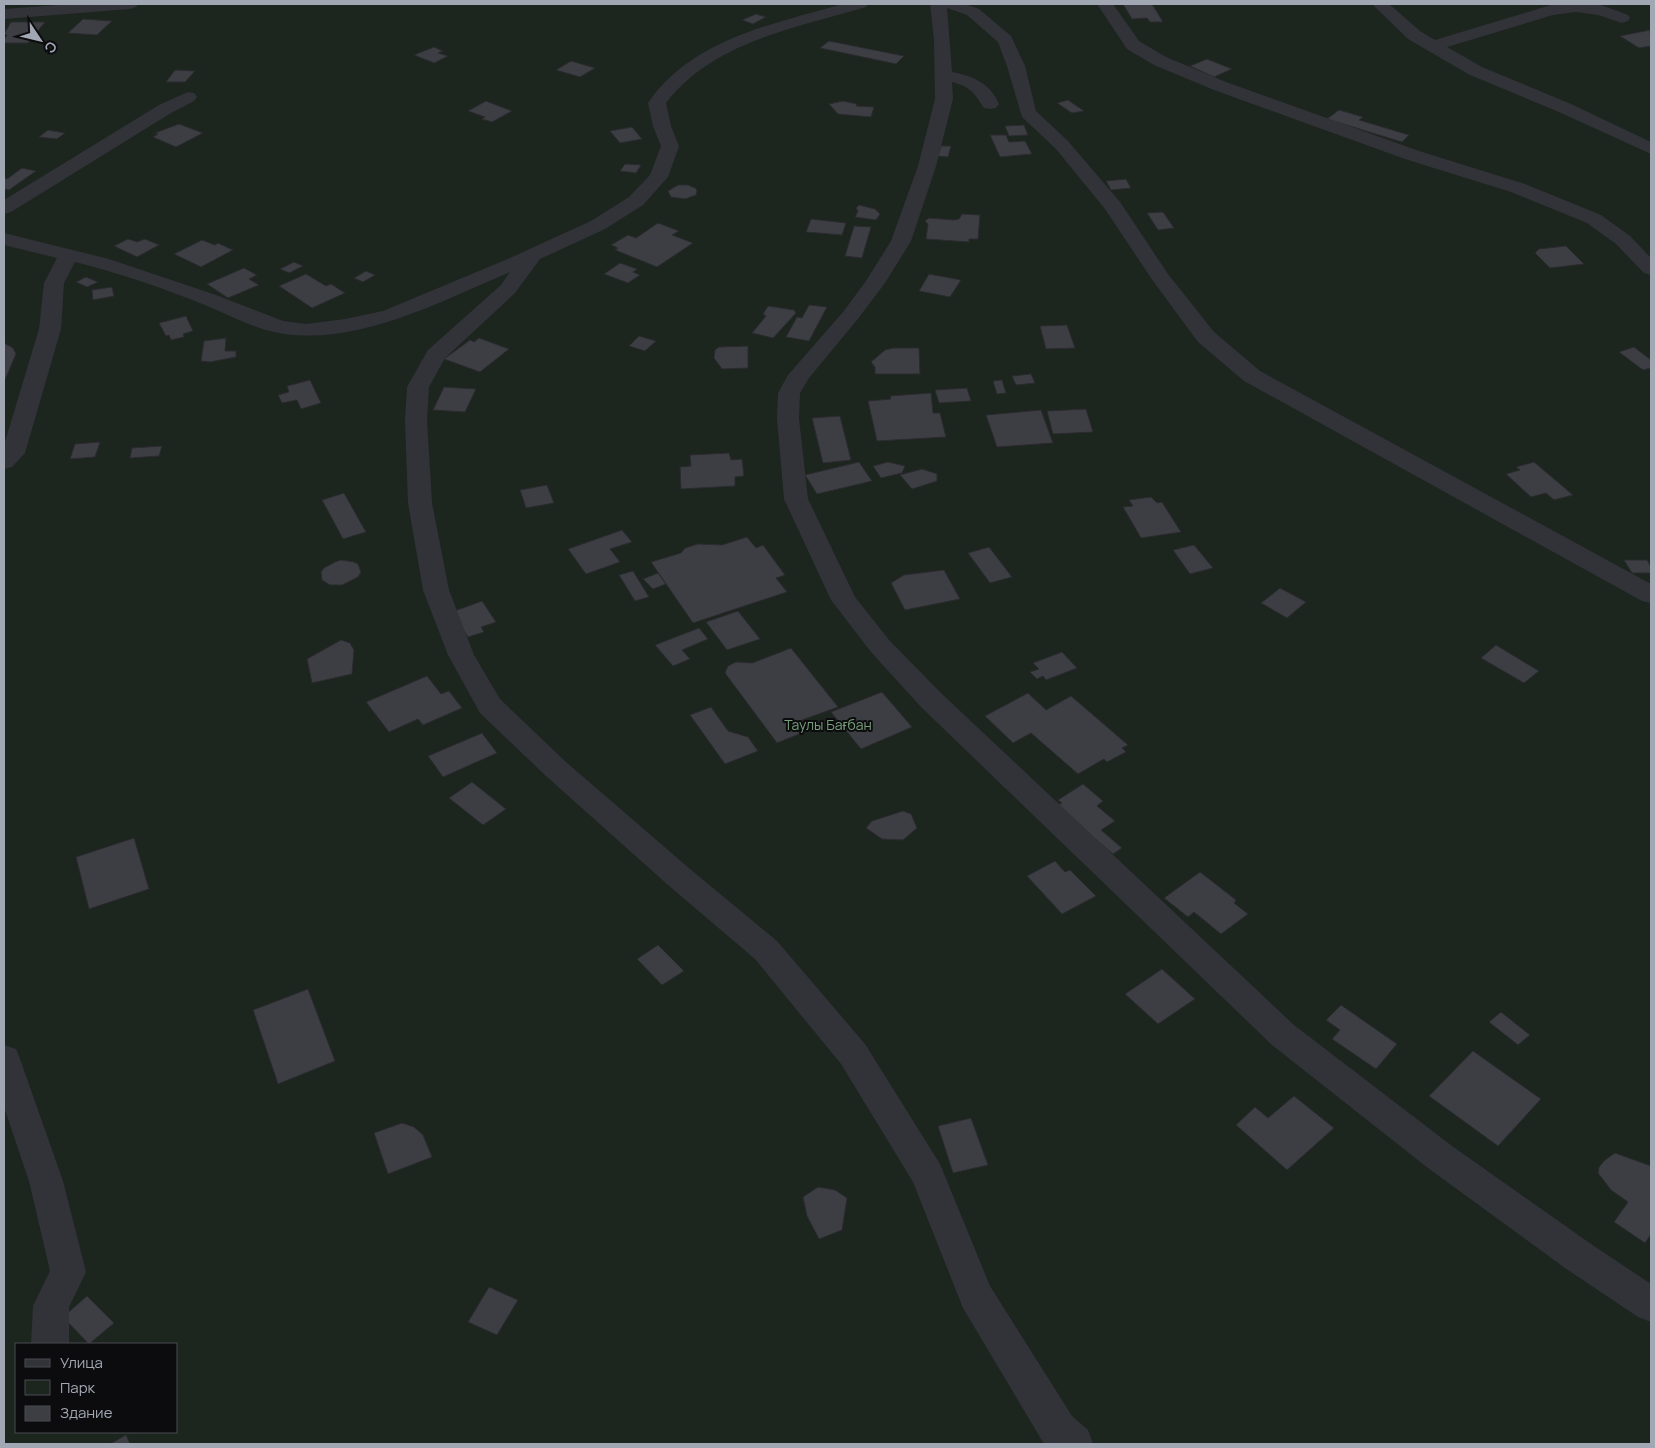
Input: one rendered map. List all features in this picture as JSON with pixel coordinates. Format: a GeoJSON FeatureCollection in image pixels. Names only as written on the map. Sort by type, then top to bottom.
{"type":"FeatureCollection","features":[{"type":"Feature","properties":{"kind":"street"},"geometry":{"type":"LineString","coordinates":[[4,14],[130,4]]}},
{"type":"Feature","properties":{"kind":"street"},"geometry":{"type":"LineString","coordinates":[[4,239],[102,263],[209,299],[279,327],[306,330],[345,325],[389,316],[533,255],[598,225],[636,201],[660,177],[670,146],[662,126],[658,103],[671,84],[702,62],[751,34],[860,4]]}},
{"type":"Feature","properties":{"kind":"street"},"geometry":{"type":"LineString","coordinates":[[938,4],[944,99],[902,241],[875,283],[850,316],[799,375],[789,393],[788,419],[796,499],[844,600],[880,646],[931,700],[1283,1035],[1440,1157],[1578,1256],[1651,1305]]}},
{"type":"Feature","properties":{"kind":"street"},"geometry":{"type":"LineString","coordinates":[[950,4],[973,12],[1005,40],[1016,66],[1028,112],[1062,145],[1113,206],[1160,277],[1206,337],[1252,376],[1651,596]]}},
{"type":"Feature","properties":{"kind":"street"},"geometry":{"type":"LineString","coordinates":[[1105,4],[1133,45],[1160,61],[1220,86],[1412,155],[1518,188],[1594,219],[1623,240],[1651,269]]}},
{"type":"Feature","properties":{"kind":"street"},"geometry":{"type":"LineString","coordinates":[[1380,4],[1414,35],[1476,71],[1566,108],[1651,149]]}},
{"type":"Feature","properties":{"kind":"street"},"geometry":{"type":"LineString","coordinates":[[1432,46],[1551,10],[1576,7],[1601,10],[1622,18]]}},
{"type":"Feature","properties":{"kind":"street"},"geometry":{"type":"LineString","coordinates":[[944,76],[969,82],[980,88],[988,96],[990,104]]}},
{"type":"Feature","properties":{"kind":"street"},"geometry":{"type":"LineString","coordinates":[[4,208],[165,109],[188,97]]}},
{"type":"Feature","properties":{"kind":"street"},"geometry":{"type":"LineString","coordinates":[[4,462],[13,453],[50,329],[54,282],[69,255]]}},
{"type":"Feature","properties":{"kind":"street"},"geometry":{"type":"LineString","coordinates":[[533,255],[508,288],[436,355],[418,387],[416,421],[420,503],[436,590],[461,655],[490,706],[556,769],[679,877],[766,950],[854,1054],[928,1175],[976,1296],[1058,1430],[1074,1444]]}},
{"type":"Feature","properties":{"kind":"street"},"geometry":{"type":"LineString","coordinates":[[4,1059],[46,1181],[68,1272],[51,1306],[50,1343]]}},
{"type":"Feature","properties":{"kind":"green space","name":"Таулы Бағбан"},"geometry":{"type":"Polygon","coordinates":[[[4,4],[1651,4],[1651,1444],[4,1444],[4,4]]]}},
{"type":"Feature","properties":{"kind":"building"},"geometry":{"type":"Polygon","coordinates":[[[1123,4],[1152,4],[1163,22],[1150,22],[1147,18],[1132,19],[1123,4]]]}},
{"type":"Feature","properties":{"kind":"building"},"geometry":{"type":"Polygon","coordinates":[[[756,14],[766,17],[753,24],[742,20],[756,14]]]}},
{"type":"Feature","properties":{"kind":"building"},"geometry":{"type":"Polygon","coordinates":[[[83,19],[112,21],[97,35],[68,33],[83,19]]]}},
{"type":"Feature","properties":{"kind":"building"},"geometry":{"type":"Polygon","coordinates":[[[11,22],[45,22],[28,43],[5,43],[4,40],[7,35],[4,34],[11,22]]]}},
{"type":"Feature","properties":{"kind":"building"},"geometry":{"type":"Polygon","coordinates":[[[1650,30],[1651,46],[1639,48],[1620,36],[1650,30]]]}},
{"type":"Feature","properties":{"kind":"building"},"geometry":{"type":"Polygon","coordinates":[[[829,41],[904,56],[896,64],[820,48],[829,41]]]}},
{"type":"Feature","properties":{"kind":"building"},"geometry":{"type":"Polygon","coordinates":[[[434,47],[443,51],[438,53],[448,56],[434,63],[414,55],[434,47]]]}},
{"type":"Feature","properties":{"kind":"building"},"geometry":{"type":"Polygon","coordinates":[[[1207,59],[1232,69],[1214,77],[1190,66],[1207,59]]]}},
{"type":"Feature","properties":{"kind":"building"},"geometry":{"type":"Polygon","coordinates":[[[571,61],[595,68],[580,77],[556,70],[571,61]]]}},
{"type":"Feature","properties":{"kind":"building"},"geometry":{"type":"Polygon","coordinates":[[[175,70],[195,71],[185,82],[166,82],[175,70]]]}},
{"type":"Feature","properties":{"kind":"building"},"geometry":{"type":"Polygon","coordinates":[[[1068,100],[1084,111],[1072,113],[1057,103],[1068,100]]]}},
{"type":"Feature","properties":{"kind":"building"},"geometry":{"type":"Polygon","coordinates":[[[486,101],[512,111],[492,122],[482,119],[485,117],[468,111],[486,101]]]}},
{"type":"Feature","properties":{"kind":"building"},"geometry":{"type":"Polygon","coordinates":[[[843,101],[857,104],[856,106],[874,107],[871,117],[838,114],[829,104],[843,101]]]}},
{"type":"Feature","properties":{"kind":"building"},"geometry":{"type":"Polygon","coordinates":[[[1339,110],[1363,117],[1359,120],[1409,135],[1402,142],[1327,119],[1339,110]]]}},
{"type":"Feature","properties":{"kind":"building"},"geometry":{"type":"Polygon","coordinates":[[[179,124],[203,133],[176,147],[153,137],[158,134],[155,133],[179,124]]]}},
{"type":"Feature","properties":{"kind":"building"},"geometry":{"type":"Polygon","coordinates":[[[1024,125],[1028,135],[1009,136],[1005,126],[1024,125]]]}},
{"type":"Feature","properties":{"kind":"building"},"geometry":{"type":"Polygon","coordinates":[[[632,127],[642,139],[620,143],[610,131],[632,127]]]}},
{"type":"Feature","properties":{"kind":"building"},"geometry":{"type":"Polygon","coordinates":[[[48,130],[65,133],[57,139],[39,137],[48,130]]]}},
{"type":"Feature","properties":{"kind":"building"},"geometry":{"type":"Polygon","coordinates":[[[990,135],[1006,135],[1009,142],[1025,141],[1032,154],[1000,157],[990,135]]]}},
{"type":"Feature","properties":{"kind":"building"},"geometry":{"type":"Polygon","coordinates":[[[941,146],[951,146],[948,157],[938,156],[941,146]]]}},
{"type":"Feature","properties":{"kind":"building"},"geometry":{"type":"Polygon","coordinates":[[[625,164],[641,165],[636,173],[620,171],[625,164]]]}},
{"type":"Feature","properties":{"kind":"building"},"geometry":{"type":"Polygon","coordinates":[[[22,168],[36,171],[9,190],[4,189],[4,178],[7,179],[22,168]]]}},
{"type":"Feature","properties":{"kind":"building"},"geometry":{"type":"Polygon","coordinates":[[[1126,179],[1131,188],[1111,190],[1106,181],[1126,179]]]}},
{"type":"Feature","properties":{"kind":"building"},"geometry":{"type":"Polygon","coordinates":[[[678,185],[688,185],[695,188],[697,190],[696,195],[685,199],[671,197],[668,191],[678,185]]]}},
{"type":"Feature","properties":{"kind":"building"},"geometry":{"type":"Polygon","coordinates":[[[859,205],[875,209],[880,214],[876,220],[855,217],[858,211],[856,208],[859,205]]]}},
{"type":"Feature","properties":{"kind":"building"},"geometry":{"type":"Polygon","coordinates":[[[1163,212],[1174,228],[1158,230],[1147,213],[1163,212]]]}},
{"type":"Feature","properties":{"kind":"building"},"geometry":{"type":"Polygon","coordinates":[[[962,214],[980,215],[978,239],[969,239],[969,242],[926,239],[928,224],[925,221],[929,218],[954,220],[959,219],[962,214]]]}},
{"type":"Feature","properties":{"kind":"building"},"geometry":{"type":"Polygon","coordinates":[[[811,219],[846,223],[842,235],[806,232],[811,219]]]}},
{"type":"Feature","properties":{"kind":"building"},"geometry":{"type":"Polygon","coordinates":[[[658,223],[679,231],[672,235],[693,243],[657,267],[615,250],[618,248],[611,245],[628,235],[636,238],[658,223]]]}},
{"type":"Feature","properties":{"kind":"building"},"geometry":{"type":"Polygon","coordinates":[[[854,226],[871,227],[862,258],[845,256],[854,226]]]}},
{"type":"Feature","properties":{"kind":"building"},"geometry":{"type":"Polygon","coordinates":[[[128,239],[137,242],[145,239],[159,245],[137,257],[114,246],[128,239]]]}},
{"type":"Feature","properties":{"kind":"building"},"geometry":{"type":"Polygon","coordinates":[[[202,240],[215,245],[218,243],[233,250],[201,267],[174,254],[202,240]]]}},
{"type":"Feature","properties":{"kind":"building"},"geometry":{"type":"Polygon","coordinates":[[[1566,246],[1584,264],[1550,268],[1535,253],[1539,249],[1566,246]]]}},
{"type":"Feature","properties":{"kind":"building"},"geometry":{"type":"Polygon","coordinates":[[[294,262],[303,266],[289,273],[280,269],[294,262]]]}},
{"type":"Feature","properties":{"kind":"building"},"geometry":{"type":"Polygon","coordinates":[[[620,263],[637,269],[633,272],[640,275],[628,283],[604,274],[620,263]]]}},
{"type":"Feature","properties":{"kind":"building"},"geometry":{"type":"Polygon","coordinates":[[[244,268],[257,275],[249,279],[259,285],[228,298],[207,284],[244,268]]]}},
{"type":"Feature","properties":{"kind":"building"},"geometry":{"type":"Polygon","coordinates":[[[366,271],[375,275],[363,282],[354,278],[366,271]]]}},
{"type":"Feature","properties":{"kind":"building"},"geometry":{"type":"Polygon","coordinates":[[[306,274],[326,286],[331,284],[345,293],[312,308],[279,286],[306,274]]]}},
{"type":"Feature","properties":{"kind":"building"},"geometry":{"type":"Polygon","coordinates":[[[929,274],[961,280],[950,297],[919,291],[929,274]]]}},
{"type":"Feature","properties":{"kind":"building"},"geometry":{"type":"Polygon","coordinates":[[[86,277],[98,282],[87,287],[76,282],[86,277]]]}},
{"type":"Feature","properties":{"kind":"building"},"geometry":{"type":"Polygon","coordinates":[[[112,287],[114,296],[93,300],[92,290],[112,287]]]}},
{"type":"Feature","properties":{"kind":"building"},"geometry":{"type":"Polygon","coordinates":[[[809,305],[827,307],[809,341],[786,337],[797,317],[802,318],[809,305]]]}},
{"type":"Feature","properties":{"kind":"building"},"geometry":{"type":"Polygon","coordinates":[[[768,306],[794,310],[796,313],[773,338],[752,333],[766,316],[763,314],[768,306]]]}},
{"type":"Feature","properties":{"kind":"building"},"geometry":{"type":"Polygon","coordinates":[[[186,316],[193,331],[183,334],[184,337],[171,340],[169,335],[166,336],[159,323],[186,316]]]}},
{"type":"Feature","properties":{"kind":"building"},"geometry":{"type":"Polygon","coordinates":[[[1067,325],[1075,348],[1046,349],[1040,326],[1067,325]]]}},
{"type":"Feature","properties":{"kind":"building"},"geometry":{"type":"Polygon","coordinates":[[[639,336],[656,341],[645,351],[629,346],[639,336]]]}},
{"type":"Feature","properties":{"kind":"building"},"geometry":{"type":"Polygon","coordinates":[[[226,338],[225,351],[236,351],[236,357],[210,362],[201,361],[204,341],[226,338]]]}},
{"type":"Feature","properties":{"kind":"building"},"geometry":{"type":"Polygon","coordinates":[[[479,338],[509,349],[480,372],[444,359],[470,340],[474,342],[479,338]]]}},
{"type":"Feature","properties":{"kind":"building"},"geometry":{"type":"Polygon","coordinates":[[[4,343],[13,348],[16,354],[4,382],[4,343]]]}},
{"type":"Feature","properties":{"kind":"building"},"geometry":{"type":"Polygon","coordinates":[[[748,346],[748,368],[722,369],[714,358],[715,350],[719,347],[748,346]]]}},
{"type":"Feature","properties":{"kind":"building"},"geometry":{"type":"Polygon","coordinates":[[[1634,347],[1651,360],[1651,368],[1643,370],[1619,352],[1634,347]]]}},
{"type":"Feature","properties":{"kind":"building"},"geometry":{"type":"Polygon","coordinates":[[[893,348],[919,348],[920,374],[875,374],[875,367],[871,362],[885,350],[893,348]]]}},
{"type":"Feature","properties":{"kind":"building"},"geometry":{"type":"Polygon","coordinates":[[[1031,374],[1035,383],[1016,385],[1012,376],[1031,374]]]}},
{"type":"Feature","properties":{"kind":"building"},"geometry":{"type":"Polygon","coordinates":[[[310,380],[321,403],[301,409],[297,400],[282,403],[278,395],[289,392],[287,386],[310,380]]]}},
{"type":"Feature","properties":{"kind":"building"},"geometry":{"type":"Polygon","coordinates":[[[1002,380],[1006,393],[997,394],[993,381],[1002,380]]]}},
{"type":"Feature","properties":{"kind":"building"},"geometry":{"type":"Polygon","coordinates":[[[444,387],[476,389],[465,412],[433,410],[444,387]]]}},
{"type":"Feature","properties":{"kind":"building"},"geometry":{"type":"Polygon","coordinates":[[[967,388],[971,401],[939,403],[935,390],[967,388]]]}},
{"type":"Feature","properties":{"kind":"building"},"geometry":{"type":"Polygon","coordinates":[[[931,393],[933,413],[940,413],[946,437],[877,441],[868,401],[891,399],[890,396],[931,393]]]}},
{"type":"Feature","properties":{"kind":"building"},"geometry":{"type":"Polygon","coordinates":[[[1086,409],[1093,432],[1053,434],[1047,411],[1086,409]]]}},
{"type":"Feature","properties":{"kind":"building"},"geometry":{"type":"Polygon","coordinates":[[[1041,410],[1053,443],[997,447],[986,415],[1041,410]]]}},
{"type":"Feature","properties":{"kind":"building"},"geometry":{"type":"Polygon","coordinates":[[[840,416],[851,460],[823,463],[812,418],[840,416]]]}},
{"type":"Feature","properties":{"kind":"building"},"geometry":{"type":"Polygon","coordinates":[[[100,442],[95,457],[70,459],[75,444],[100,442]]]}},
{"type":"Feature","properties":{"kind":"building"},"geometry":{"type":"Polygon","coordinates":[[[162,446],[159,456],[130,458],[132,448],[162,446]]]}},
{"type":"Feature","properties":{"kind":"building"},"geometry":{"type":"Polygon","coordinates":[[[729,453],[731,460],[742,459],[744,476],[735,477],[735,486],[681,489],[680,467],[691,466],[690,455],[729,453]]]}},
{"type":"Feature","properties":{"kind":"building"},"geometry":{"type":"Polygon","coordinates":[[[859,462],[872,481],[817,494],[805,475],[859,462]]]}},
{"type":"Feature","properties":{"kind":"building"},"geometry":{"type":"Polygon","coordinates":[[[888,462],[905,466],[902,473],[881,478],[873,466],[888,462]]]}},
{"type":"Feature","properties":{"kind":"building"},"geometry":{"type":"Polygon","coordinates":[[[1534,462],[1573,495],[1554,500],[1546,493],[1531,497],[1506,474],[1520,470],[1516,467],[1534,462]]]}},
{"type":"Feature","properties":{"kind":"building"},"geometry":{"type":"Polygon","coordinates":[[[922,469],[937,474],[937,481],[912,489],[900,475],[922,469]]]}},
{"type":"Feature","properties":{"kind":"building"},"geometry":{"type":"Polygon","coordinates":[[[547,485],[554,503],[526,508],[520,490],[547,485]]]}},
{"type":"Feature","properties":{"kind":"building"},"geometry":{"type":"Polygon","coordinates":[[[344,493],[366,532],[343,539],[322,500],[344,493]]]}},
{"type":"Feature","properties":{"kind":"building"},"geometry":{"type":"Polygon","coordinates":[[[1151,497],[1157,503],[1162,502],[1181,532],[1141,538],[1123,507],[1133,506],[1129,500],[1151,497]]]}},
{"type":"Feature","properties":{"kind":"building"},"geometry":{"type":"Polygon","coordinates":[[[622,530],[632,542],[610,549],[620,562],[586,574],[568,549],[622,530]]]}},
{"type":"Feature","properties":{"kind":"building"},"geometry":{"type":"Polygon","coordinates":[[[747,537],[756,548],[763,545],[785,575],[776,578],[787,592],[693,623],[651,562],[681,553],[685,548],[698,544],[722,545],[747,537]]]}},
{"type":"Feature","properties":{"kind":"building"},"geometry":{"type":"Polygon","coordinates":[[[1194,545],[1213,568],[1190,574],[1173,550],[1194,545]]]}},
{"type":"Feature","properties":{"kind":"building"},"geometry":{"type":"Polygon","coordinates":[[[989,547],[1012,577],[990,583],[968,553],[989,547]]]}},
{"type":"Feature","properties":{"kind":"building"},"geometry":{"type":"Polygon","coordinates":[[[341,560],[358,564],[361,572],[358,577],[342,585],[330,585],[322,580],[321,572],[324,568],[341,560]]]}},
{"type":"Feature","properties":{"kind":"building"},"geometry":{"type":"Polygon","coordinates":[[[1624,560],[1647,560],[1651,567],[1651,573],[1632,573],[1624,560]]]}},
{"type":"Feature","properties":{"kind":"building"},"geometry":{"type":"Polygon","coordinates":[[[944,570],[960,599],[905,610],[891,583],[904,575],[944,570]]]}},
{"type":"Feature","properties":{"kind":"building"},"geometry":{"type":"Polygon","coordinates":[[[633,571],[649,597],[635,601],[619,575],[633,571]]]}},
{"type":"Feature","properties":{"kind":"building"},"geometry":{"type":"Polygon","coordinates":[[[658,573],[666,584],[653,589],[643,579],[658,573]]]}},
{"type":"Feature","properties":{"kind":"building"},"geometry":{"type":"Polygon","coordinates":[[[1280,588],[1306,602],[1287,618],[1261,603],[1280,588]]]}},
{"type":"Feature","properties":{"kind":"building"},"geometry":{"type":"Polygon","coordinates":[[[482,601],[496,622],[481,627],[484,632],[468,637],[452,612],[482,601]]]}},
{"type":"Feature","properties":{"kind":"building"},"geometry":{"type":"Polygon","coordinates":[[[738,611],[760,639],[727,650],[706,622],[738,611]]]}},
{"type":"Feature","properties":{"kind":"building"},"geometry":{"type":"Polygon","coordinates":[[[699,628],[708,639],[682,650],[690,659],[673,666],[655,645],[699,628]]]}},
{"type":"Feature","properties":{"kind":"building"},"geometry":{"type":"Polygon","coordinates":[[[341,640],[350,643],[354,650],[352,674],[312,683],[307,659],[341,640]]]}},
{"type":"Feature","properties":{"kind":"building"},"geometry":{"type":"Polygon","coordinates":[[[1496,645],[1539,671],[1524,683],[1481,658],[1496,645]]]}},
{"type":"Feature","properties":{"kind":"building"},"geometry":{"type":"Polygon","coordinates":[[[791,648],[838,707],[802,720],[809,730],[777,743],[725,673],[728,666],[736,662],[752,663],[791,648]]]}},
{"type":"Feature","properties":{"kind":"building"},"geometry":{"type":"Polygon","coordinates":[[[1062,652],[1077,668],[1046,680],[1043,676],[1037,679],[1030,672],[1039,669],[1033,663],[1062,652]]]}},
{"type":"Feature","properties":{"kind":"building"},"geometry":{"type":"Polygon","coordinates":[[[427,676],[441,694],[449,691],[462,708],[423,725],[418,719],[389,732],[366,702],[427,676]]]}},
{"type":"Feature","properties":{"kind":"building"},"geometry":{"type":"Polygon","coordinates":[[[882,692],[912,727],[861,749],[831,712],[882,692]]]}},
{"type":"Feature","properties":{"kind":"building"},"geometry":{"type":"Polygon","coordinates":[[[1028,693],[1046,710],[1071,696],[1128,745],[1122,748],[1126,752],[1107,762],[1104,759],[1078,774],[1031,733],[1013,743],[985,716],[1028,693]]]}},
{"type":"Feature","properties":{"kind":"building"},"geometry":{"type":"Polygon","coordinates":[[[711,707],[728,731],[748,737],[758,751],[725,764],[690,715],[711,707]]]}},
{"type":"Feature","properties":{"kind":"building"},"geometry":{"type":"Polygon","coordinates":[[[482,733],[497,753],[443,777],[428,756],[482,733]]]}},
{"type":"Feature","properties":{"kind":"building"},"geometry":{"type":"Polygon","coordinates":[[[472,782],[506,809],[483,825],[449,798],[472,782]]]}},
{"type":"Feature","properties":{"kind":"building"},"geometry":{"type":"Polygon","coordinates":[[[1083,784],[1103,801],[1097,806],[1115,821],[1101,830],[1122,848],[1113,854],[1056,806],[1062,803],[1058,800],[1083,784]]]}},
{"type":"Feature","properties":{"kind":"building"},"geometry":{"type":"Polygon","coordinates":[[[903,811],[911,814],[917,828],[903,840],[882,839],[866,828],[872,821],[903,811]]]}},
{"type":"Feature","properties":{"kind":"building"},"geometry":{"type":"Polygon","coordinates":[[[134,838],[149,889],[89,909],[76,857],[134,838]]]}},
{"type":"Feature","properties":{"kind":"building"},"geometry":{"type":"Polygon","coordinates":[[[1055,861],[1065,872],[1070,870],[1096,896],[1062,914],[1027,876],[1055,861]]]}},
{"type":"Feature","properties":{"kind":"building"},"geometry":{"type":"Polygon","coordinates":[[[1200,872],[1236,900],[1234,903],[1248,914],[1221,934],[1194,912],[1188,917],[1164,898],[1200,872]]]}},
{"type":"Feature","properties":{"kind":"building"},"geometry":{"type":"Polygon","coordinates":[[[658,945],[684,971],[662,985],[637,959],[658,945]]]}},
{"type":"Feature","properties":{"kind":"building"},"geometry":{"type":"Polygon","coordinates":[[[1162,969],[1195,999],[1158,1024],[1125,994],[1162,969]]]}},
{"type":"Feature","properties":{"kind":"building"},"geometry":{"type":"Polygon","coordinates":[[[308,989],[335,1061],[278,1084],[253,1010],[308,989]]]}},
{"type":"Feature","properties":{"kind":"building"},"geometry":{"type":"Polygon","coordinates":[[[1341,1005],[1397,1044],[1376,1069],[1332,1039],[1340,1030],[1326,1020],[1341,1005]]]}},
{"type":"Feature","properties":{"kind":"building"},"geometry":{"type":"Polygon","coordinates":[[[1501,1012],[1530,1035],[1518,1045],[1489,1022],[1501,1012]]]}},
{"type":"Feature","properties":{"kind":"building"},"geometry":{"type":"Polygon","coordinates":[[[1473,1051],[1541,1099],[1498,1146],[1429,1096],[1473,1051]]]}},
{"type":"Feature","properties":{"kind":"building"},"geometry":{"type":"Polygon","coordinates":[[[1294,1096],[1334,1128],[1287,1170],[1236,1125],[1255,1107],[1268,1118],[1294,1096]]]}},
{"type":"Feature","properties":{"kind":"building"},"geometry":{"type":"Polygon","coordinates":[[[971,1118],[988,1165],[953,1173],[938,1126],[971,1118]]]}},
{"type":"Feature","properties":{"kind":"building"},"geometry":{"type":"Polygon","coordinates":[[[402,1123],[414,1127],[423,1135],[432,1157],[388,1174],[374,1133],[402,1123]]]}},
{"type":"Feature","properties":{"kind":"building"},"geometry":{"type":"Polygon","coordinates":[[[1615,1153],[1651,1166],[1651,1234],[1645,1243],[1614,1222],[1628,1202],[1611,1190],[1598,1173],[1599,1167],[1615,1153]]]}},
{"type":"Feature","properties":{"kind":"building"},"geometry":{"type":"Polygon","coordinates":[[[818,1187],[835,1190],[847,1198],[842,1230],[819,1239],[807,1216],[803,1197],[818,1187]]]}},
{"type":"Feature","properties":{"kind":"building"},"geometry":{"type":"Polygon","coordinates":[[[489,1287],[518,1300],[497,1335],[468,1322],[489,1287]]]}},
{"type":"Feature","properties":{"kind":"building"},"geometry":{"type":"Polygon","coordinates":[[[87,1296],[114,1323],[88,1343],[63,1317],[87,1296]]]}},
{"type":"Feature","properties":{"kind":"building"},"geometry":{"type":"Polygon","coordinates":[[[126,1435],[130,1444],[110,1444],[126,1435]]]}}]}
